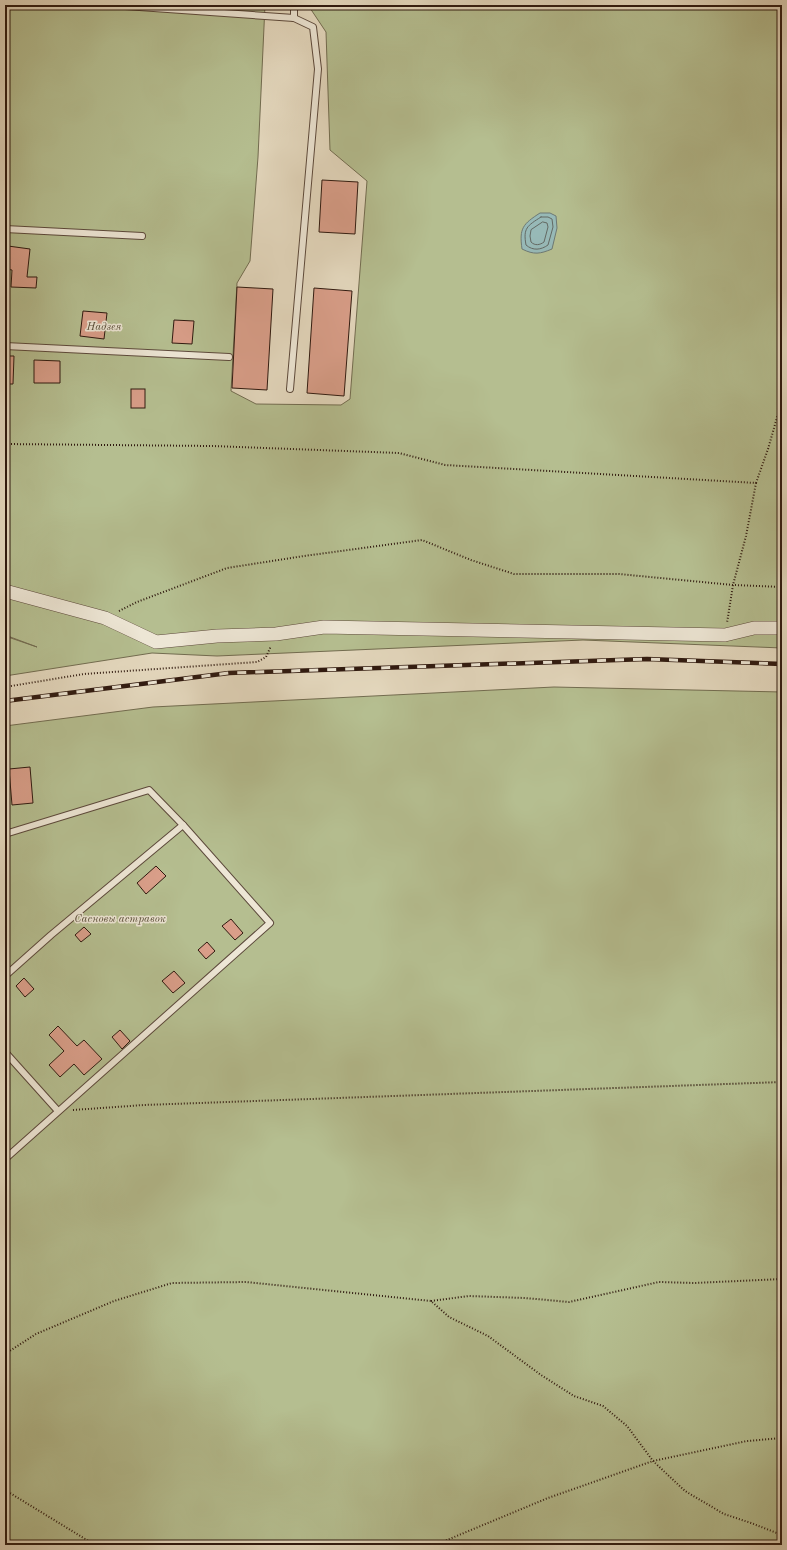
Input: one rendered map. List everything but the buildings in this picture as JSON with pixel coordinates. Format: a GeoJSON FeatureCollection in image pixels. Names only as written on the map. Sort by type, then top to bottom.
{"type":"FeatureCollection","features":[{"type":"Feature","properties":{"kind":"street"},"geometry":{"type":"LineString","coordinates":[[5,591],[105,618],[156,642],[217,636],[276,634],[324,627],[725,635],[754,628],[782,628]]}},
{"type":"Feature","properties":{"kind":"lane"},"geometry":{"type":"LineString","coordinates":[[111,5],[294,18],[313,27],[318,69],[290,389]]}},
{"type":"Feature","properties":{"kind":"lane"},"geometry":{"type":"LineString","coordinates":[[294,5],[294,18]]}},
{"type":"Feature","properties":{"kind":"lane"},"geometry":{"type":"LineString","coordinates":[[5,229],[142,236]]}},
{"type":"Feature","properties":{"kind":"lane"},"geometry":{"type":"LineString","coordinates":[[5,346],[229,356]]}},
{"type":"Feature","properties":{"kind":"lane"},"geometry":{"type":"LineString","coordinates":[[5,834],[149,790],[183,825],[270,923],[5,1158]]}},
{"type":"Feature","properties":{"kind":"lane"},"geometry":{"type":"LineString","coordinates":[[5,976],[51,935],[183,825]]}},
{"type":"Feature","properties":{"kind":"lane"},"geometry":{"type":"LineString","coordinates":[[5,1052],[58,1111]]}},
{"type":"Feature","properties":{"kind":"path"},"geometry":{"type":"LineString","coordinates":[[725,635],[733,585],[746,536],[756,483],[768,449],[782,400]]}},
{"type":"Feature","properties":{"kind":"path"},"geometry":{"type":"LineString","coordinates":[[5,444],[212,446],[399,453],[445,465],[756,483]]}},
{"type":"Feature","properties":{"kind":"path"},"geometry":{"type":"LineString","coordinates":[[105,618],[137,602],[227,568],[422,540],[471,560],[514,574],[619,574],[733,585],[782,587]]}},
{"type":"Feature","properties":{"kind":"path"},"geometry":{"type":"LineString","coordinates":[[5,686],[84,674],[257,662],[266,657],[276,634]]}},
{"type":"Feature","properties":{"kind":"path"},"geometry":{"type":"LineString","coordinates":[[58,1111],[144,1105],[782,1082]]}},
{"type":"Feature","properties":{"kind":"path"},"geometry":{"type":"LineString","coordinates":[[5,1354],[36,1334],[107,1304],[172,1283],[246,1282],[431,1301],[469,1296],[525,1298],[569,1302],[659,1282],[694,1284],[782,1279]]}},
{"type":"Feature","properties":{"kind":"path"},"geometry":{"type":"LineString","coordinates":[[431,1301],[449,1318],[488,1336],[574,1396],[603,1406],[627,1426],[653,1460],[685,1491],[724,1514],[782,1535]]}},
{"type":"Feature","properties":{"kind":"path"},"geometry":{"type":"LineString","coordinates":[[435,1545],[548,1498],[611,1477],[653,1460],[747,1441],[782,1438]]}},
{"type":"Feature","properties":{"kind":"path"},"geometry":{"type":"LineString","coordinates":[[5,1490],[95,1545]]}},
{"type":"Feature","properties":{"kind":"green space","name":"Надзея"},"geometry":{"type":"Polygon","coordinates":[[[5,5],[265,5],[258,157],[250,261],[237,283],[231,391],[256,404],[341,405],[350,399],[367,181],[330,150],[326,32],[308,5],[782,5],[782,648],[583,640],[217,656],[152,653],[5,676],[5,636],[37,647],[5,635],[5,5]]]}},
{"type":"Feature","properties":{"kind":"green space","name":"Сасновы астравок"},"geometry":{"type":"Polygon","coordinates":[[[554,687],[782,692],[782,1545],[5,1545],[5,726],[153,707],[554,687]]]}},
{"type":"Feature","properties":{"kind":"water"},"geometry":{"type":"Polygon","coordinates":[[[540,213],[550,213],[556,216],[557,228],[552,249],[540,253],[534,253],[522,249],[521,236],[526,224],[540,213]]]}},
{"type":"Feature","properties":{"kind":"railway"},"geometry":{"type":"LineString","coordinates":[[5,701],[229,673],[647,659],[782,664]]}}]}
